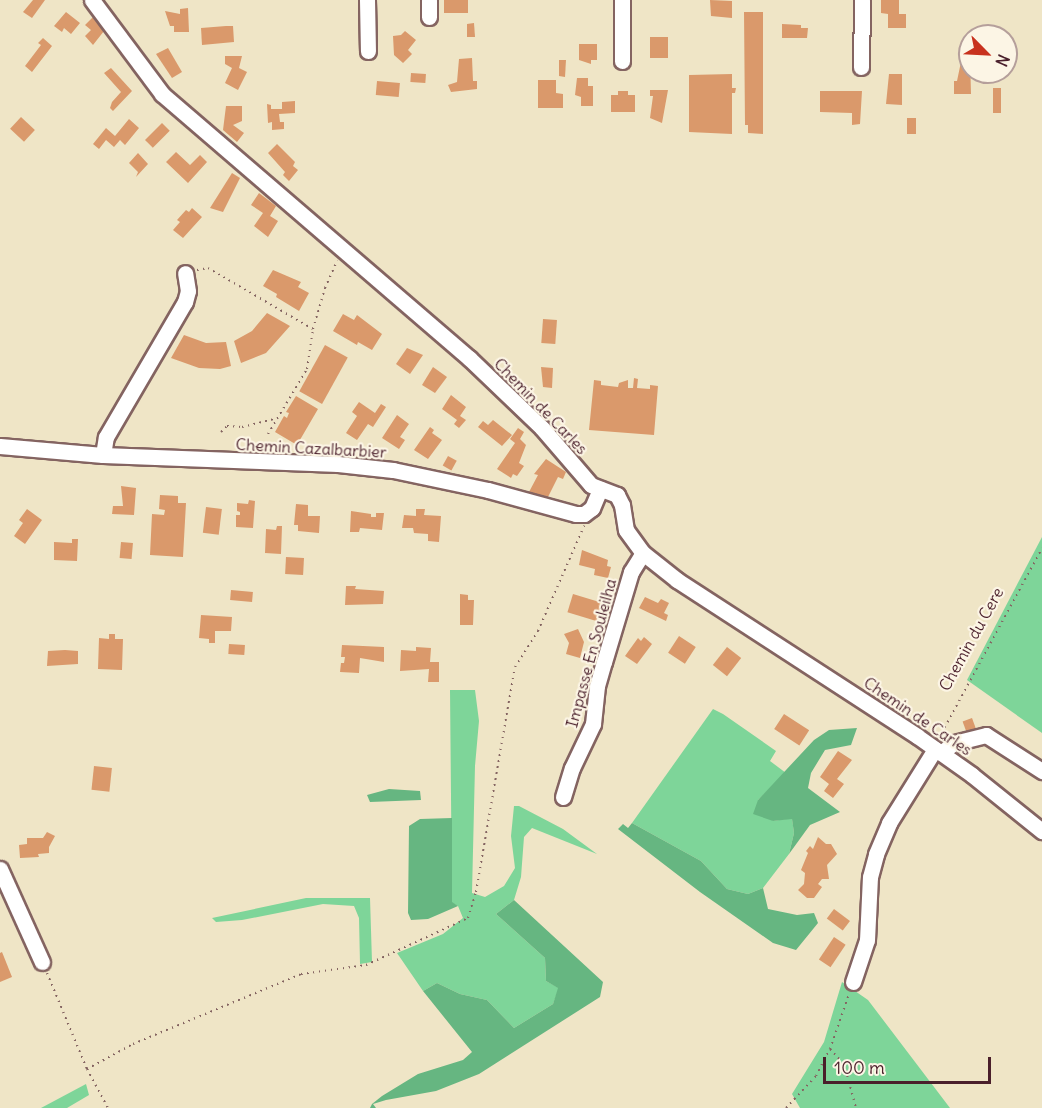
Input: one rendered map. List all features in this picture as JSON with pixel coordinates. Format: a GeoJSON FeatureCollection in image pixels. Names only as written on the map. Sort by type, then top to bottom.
{"type":"FeatureCollection","features":[{"type":"Feature","properties":{"kind":"street"},"geometry":{"type":"LineString","coordinates":[[367,0],[368,51]]}},
{"type":"Feature","properties":{"kind":"street"},"geometry":{"type":"LineString","coordinates":[[429,0],[429,17]]}},
{"type":"Feature","properties":{"kind":"street"},"geometry":{"type":"LineString","coordinates":[[622,0],[622,61]]}},
{"type":"Feature","properties":{"kind":"street"},"geometry":{"type":"LineString","coordinates":[[861,67],[862,0]]}},
{"type":"Feature","properties":{"kind":"street","name":"Chemin de Carles"},"geometry":{"type":"LineString","coordinates":[[94,2],[162,94],[469,358],[542,428],[583,477],[620,499],[626,530],[643,553],[677,580],[778,644],[938,751],[1042,831]]}},
{"type":"Feature","properties":{"kind":"street"},"geometry":{"type":"LineString","coordinates":[[103,455],[106,438],[184,302],[188,291],[185,273]]}},
{"type":"Feature","properties":{"kind":"street","name":"Chemin Cazalbarbier"},"geometry":{"type":"LineString","coordinates":[[0,446],[103,455],[314,463],[393,470],[584,514]]}},
{"type":"Feature","properties":{"kind":"street"},"geometry":{"type":"LineString","coordinates":[[584,514],[592,508],[600,489]]}},
{"type":"Feature","properties":{"kind":"street","name":"Impasse En Souleilha"},"geometry":{"type":"LineString","coordinates":[[563,797],[572,768],[593,724],[597,686],[604,662],[632,572],[643,553]]}},
{"type":"Feature","properties":{"kind":"street"},"geometry":{"type":"LineString","coordinates":[[853,982],[867,940],[870,877],[876,854],[888,823],[938,751],[954,743],[986,735],[1042,771]]}},
{"type":"Feature","properties":{"kind":"street"},"geometry":{"type":"LineString","coordinates":[[0,868],[42,962]]}},
{"type":"Feature","properties":{"kind":"path"},"geometry":{"type":"LineString","coordinates":[[268,434],[307,369],[313,329],[331,271],[344,252]]}},
{"type":"Feature","properties":{"kind":"path"},"geometry":{"type":"LineString","coordinates":[[185,273],[208,268],[313,329]]}},
{"type":"Feature","properties":{"kind":"path"},"geometry":{"type":"LineString","coordinates":[[221,432],[227,426],[242,428],[277,418]]}},
{"type":"Feature","properties":{"kind":"path"},"geometry":{"type":"LineString","coordinates":[[87,1069],[134,1044],[301,974],[366,965],[461,922],[470,913],[476,892],[514,667],[538,631],[584,525],[584,514]]}},
{"type":"Feature","properties":{"kind":"path","name":"Chemin du Cere"},"geometry":{"type":"LineString","coordinates":[[938,751],[945,725],[1042,548]]}},
{"type":"Feature","properties":{"kind":"path"},"geometry":{"type":"LineString","coordinates":[[42,962],[87,1069],[108,1108]]}},
{"type":"Feature","properties":{"kind":"path"},"geometry":{"type":"LineString","coordinates":[[786,1108],[816,1076],[830,1049],[853,982]]}},
{"type":"Feature","properties":{"kind":"path"},"geometry":{"type":"LineString","coordinates":[[830,1049],[844,1064],[856,1108]]}},
{"type":"Feature","properties":{"kind":"green space"},"geometry":{"type":"Polygon","coordinates":[[[1042,537],[1042,733],[967,680],[1042,537]]]}},
{"type":"Feature","properties":{"kind":"green space"},"geometry":{"type":"Polygon","coordinates":[[[450,690],[475,690],[479,721],[475,766],[472,893],[485,897],[504,886],[515,868],[511,836],[514,806],[519,806],[563,829],[597,854],[532,828],[524,837],[521,877],[514,900],[496,914],[545,958],[546,981],[559,988],[553,1004],[514,1028],[487,1000],[460,994],[437,983],[423,991],[397,953],[443,934],[463,918],[458,906],[452,903],[450,690]]]}},
{"type":"Feature","properties":{"kind":"green space"},"geometry":{"type":"Polygon","coordinates":[[[713,709],[776,751],[770,761],[786,773],[758,800],[773,821],[792,818],[794,833],[789,854],[763,888],[748,894],[727,889],[701,861],[632,823],[713,709]]]}},
{"type":"Feature","properties":{"kind":"green space"},"geometry":{"type":"Polygon","coordinates":[[[857,728],[851,745],[825,750],[811,773],[808,788],[840,812],[810,825],[789,854],[794,833],[792,819],[773,821],[753,814],[758,800],[814,740],[829,730],[857,728]]]}},
{"type":"Feature","properties":{"kind":"green space"},"geometry":{"type":"Polygon","coordinates":[[[389,789],[420,791],[421,800],[370,802],[367,795],[389,789]]]}},
{"type":"Feature","properties":{"kind":"green space"},"geometry":{"type":"Polygon","coordinates":[[[452,818],[452,902],[458,906],[428,919],[411,920],[408,913],[409,826],[420,819],[452,818]]]}},
{"type":"Feature","properties":{"kind":"green space"},"geometry":{"type":"Polygon","coordinates":[[[632,823],[701,861],[727,889],[748,894],[763,888],[768,909],[797,915],[814,913],[818,923],[796,950],[773,943],[700,892],[618,829],[623,824],[628,828],[632,823]]]}},
{"type":"Feature","properties":{"kind":"green space"},"geometry":{"type":"Polygon","coordinates":[[[306,898],[370,898],[372,962],[360,964],[359,918],[354,906],[323,904],[242,920],[216,922],[212,918],[306,898]]]}},
{"type":"Feature","properties":{"kind":"green space"},"geometry":{"type":"Polygon","coordinates":[[[514,900],[603,982],[600,997],[479,1074],[436,1091],[386,1100],[373,1104],[376,1108],[370,1108],[372,1104],[382,1096],[418,1074],[463,1060],[472,1052],[423,991],[437,983],[460,994],[487,1000],[514,1028],[553,1004],[558,988],[546,981],[545,958],[496,914],[514,900]]]}},
{"type":"Feature","properties":{"kind":"green space"},"geometry":{"type":"Polygon","coordinates":[[[842,982],[868,1000],[950,1108],[800,1108],[792,1094],[824,1042],[842,982]]]}},
{"type":"Feature","properties":{"kind":"green space"},"geometry":{"type":"Polygon","coordinates":[[[86,1084],[89,1095],[67,1108],[41,1108],[86,1084]]]}},
{"type":"Feature","properties":{"kind":"building"},"geometry":{"type":"Polygon","coordinates":[[[33,0],[45,0],[32,18],[23,12],[33,0]]]}},
{"type":"Feature","properties":{"kind":"building"},"geometry":{"type":"Polygon","coordinates":[[[444,0],[468,0],[468,13],[444,13],[444,0]]]}},
{"type":"Feature","properties":{"kind":"building"},"geometry":{"type":"Polygon","coordinates":[[[710,0],[732,1],[732,18],[711,16],[710,0]]]}},
{"type":"Feature","properties":{"kind":"building"},"geometry":{"type":"Polygon","coordinates":[[[881,0],[899,0],[899,14],[906,14],[906,28],[888,28],[888,14],[881,13],[881,0]]]}},
{"type":"Feature","properties":{"kind":"building"},"geometry":{"type":"Polygon","coordinates":[[[188,8],[189,32],[174,32],[174,26],[170,26],[165,11],[180,14],[180,9],[188,8]]]}},
{"type":"Feature","properties":{"kind":"building"},"geometry":{"type":"Polygon","coordinates":[[[66,12],[80,23],[71,34],[64,28],[62,32],[54,26],[66,12]]]}},
{"type":"Feature","properties":{"kind":"building"},"geometry":{"type":"Polygon","coordinates":[[[744,12],[763,12],[763,134],[748,133],[748,125],[745,125],[744,12]]]}},
{"type":"Feature","properties":{"kind":"building"},"geometry":{"type":"Polygon","coordinates":[[[94,16],[104,31],[93,45],[85,36],[91,30],[85,25],[94,16]]]}},
{"type":"Feature","properties":{"kind":"building"},"geometry":{"type":"Polygon","coordinates":[[[474,23],[475,37],[467,37],[467,24],[474,23]]]}},
{"type":"Feature","properties":{"kind":"building"},"geometry":{"type":"Polygon","coordinates":[[[782,24],[801,25],[801,28],[808,28],[807,38],[782,38],[782,24]]]}},
{"type":"Feature","properties":{"kind":"building"},"geometry":{"type":"Polygon","coordinates":[[[233,26],[234,42],[202,45],[201,28],[233,26]]]}},
{"type":"Feature","properties":{"kind":"building"},"geometry":{"type":"Polygon","coordinates":[[[405,31],[416,40],[408,50],[412,54],[403,63],[394,55],[393,36],[401,35],[405,31]]]}},
{"type":"Feature","properties":{"kind":"building"},"geometry":{"type":"Polygon","coordinates":[[[650,37],[668,37],[668,58],[650,58],[650,37]]]}},
{"type":"Feature","properties":{"kind":"building"},"geometry":{"type":"Polygon","coordinates":[[[43,38],[52,46],[32,72],[25,66],[41,45],[38,43],[43,38]]]}},
{"type":"Feature","properties":{"kind":"building"},"geometry":{"type":"Polygon","coordinates":[[[579,44],[597,44],[597,60],[591,60],[591,64],[579,60],[579,44]]]}},
{"type":"Feature","properties":{"kind":"building"},"geometry":{"type":"Polygon","coordinates":[[[168,48],[182,72],[172,78],[156,54],[168,48]]]}},
{"type":"Feature","properties":{"kind":"building"},"geometry":{"type":"Polygon","coordinates":[[[225,56],[242,56],[239,68],[247,72],[238,90],[225,83],[232,68],[225,64],[225,56]]]}},
{"type":"Feature","properties":{"kind":"building"},"geometry":{"type":"Polygon","coordinates":[[[472,58],[473,81],[477,81],[477,89],[451,92],[448,85],[457,82],[459,59],[472,58]]]}},
{"type":"Feature","properties":{"kind":"building"},"geometry":{"type":"Polygon","coordinates":[[[559,60],[566,60],[565,77],[559,76],[559,60]]]}},
{"type":"Feature","properties":{"kind":"building"},"geometry":{"type":"Polygon","coordinates":[[[111,68],[132,91],[113,111],[110,108],[112,102],[121,92],[104,73],[111,68]]]}},
{"type":"Feature","properties":{"kind":"building"},"geometry":{"type":"Polygon","coordinates":[[[411,73],[426,74],[425,83],[410,82],[411,73]]]}},
{"type":"Feature","properties":{"kind":"building"},"geometry":{"type":"Polygon","coordinates":[[[732,74],[732,88],[736,88],[735,93],[732,93],[732,134],[689,132],[689,75],[732,74]]]}},
{"type":"Feature","properties":{"kind":"building"},"geometry":{"type":"Polygon","coordinates":[[[889,74],[902,74],[902,105],[886,104],[889,74]]]}},
{"type":"Feature","properties":{"kind":"building"},"geometry":{"type":"Polygon","coordinates":[[[958,76],[958,84],[971,84],[971,94],[954,94],[954,81],[957,81],[958,76]]]}},
{"type":"Feature","properties":{"kind":"building"},"geometry":{"type":"Polygon","coordinates":[[[577,78],[588,78],[588,86],[593,86],[593,106],[581,106],[581,97],[575,95],[577,78]]]}},
{"type":"Feature","properties":{"kind":"building"},"geometry":{"type":"Polygon","coordinates":[[[538,80],[556,80],[556,93],[563,94],[563,108],[538,108],[538,80]]]}},
{"type":"Feature","properties":{"kind":"building"},"geometry":{"type":"Polygon","coordinates":[[[377,81],[400,83],[399,97],[376,95],[377,81]]]}},
{"type":"Feature","properties":{"kind":"building"},"geometry":{"type":"Polygon","coordinates":[[[993,88],[1001,88],[1001,113],[993,113],[993,88]]]}},
{"type":"Feature","properties":{"kind":"building"},"geometry":{"type":"Polygon","coordinates":[[[650,90],[668,90],[662,123],[650,118],[653,96],[650,96],[650,90]]]}},
{"type":"Feature","properties":{"kind":"building"},"geometry":{"type":"Polygon","coordinates":[[[618,91],[628,91],[628,95],[635,95],[635,112],[611,112],[611,95],[618,95],[618,91]]]}},
{"type":"Feature","properties":{"kind":"building"},"geometry":{"type":"Polygon","coordinates":[[[820,91],[862,91],[860,124],[852,125],[852,113],[820,112],[820,91]]]}},
{"type":"Feature","properties":{"kind":"building"},"geometry":{"type":"Polygon","coordinates":[[[295,101],[295,113],[279,114],[280,122],[284,122],[284,129],[272,130],[272,122],[268,123],[267,104],[271,105],[271,109],[282,109],[282,102],[295,101]]]}},
{"type":"Feature","properties":{"kind":"building"},"geometry":{"type":"Polygon","coordinates":[[[226,106],[242,106],[242,121],[233,125],[244,133],[237,142],[223,130],[226,106]]]}},
{"type":"Feature","properties":{"kind":"building"},"geometry":{"type":"Polygon","coordinates":[[[21,117],[35,130],[24,142],[10,129],[21,117]]]}},
{"type":"Feature","properties":{"kind":"building"},"geometry":{"type":"Polygon","coordinates":[[[907,118],[916,118],[916,134],[907,134],[907,118]]]}},
{"type":"Feature","properties":{"kind":"building"},"geometry":{"type":"Polygon","coordinates":[[[129,119],[139,128],[125,145],[120,140],[114,147],[106,140],[99,149],[93,144],[106,128],[115,136],[129,119]]]}},
{"type":"Feature","properties":{"kind":"building"},"geometry":{"type":"Polygon","coordinates":[[[162,123],[170,131],[153,148],[145,140],[162,123]]]}},
{"type":"Feature","properties":{"kind":"building"},"geometry":{"type":"Polygon","coordinates":[[[277,144],[295,162],[293,166],[298,170],[289,181],[283,175],[285,172],[268,153],[277,144]]]}},
{"type":"Feature","properties":{"kind":"building"},"geometry":{"type":"Polygon","coordinates":[[[176,152],[190,165],[200,155],[207,162],[188,183],[166,162],[176,152]]]}},
{"type":"Feature","properties":{"kind":"building"},"geometry":{"type":"Polygon","coordinates":[[[138,153],[148,164],[136,177],[138,172],[129,163],[138,153]]]}},
{"type":"Feature","properties":{"kind":"building"},"geometry":{"type":"Polygon","coordinates":[[[232,173],[240,178],[223,212],[210,208],[232,173]]]}},
{"type":"Feature","properties":{"kind":"building"},"geometry":{"type":"Polygon","coordinates":[[[259,193],[276,206],[270,216],[278,221],[268,237],[254,226],[263,213],[251,205],[259,193]]]}},
{"type":"Feature","properties":{"kind":"building"},"geometry":{"type":"Polygon","coordinates":[[[192,208],[202,217],[183,238],[173,230],[180,222],[177,220],[186,210],[189,212],[192,208]]]}},
{"type":"Feature","properties":{"kind":"building"},"geometry":{"type":"Polygon","coordinates":[[[273,270],[301,282],[298,287],[309,293],[299,311],[263,286],[273,270]]]}},
{"type":"Feature","properties":{"kind":"building"},"geometry":{"type":"Polygon","coordinates":[[[267,313],[290,326],[266,353],[241,363],[234,341],[252,331],[267,313]]]}},
{"type":"Feature","properties":{"kind":"building"},"geometry":{"type":"Polygon","coordinates":[[[343,314],[354,320],[357,315],[382,334],[372,350],[358,342],[357,345],[333,331],[343,314]]]}},
{"type":"Feature","properties":{"kind":"building"},"geometry":{"type":"Polygon","coordinates":[[[543,319],[557,320],[555,344],[541,343],[543,319]]]}},
{"type":"Feature","properties":{"kind":"building"},"geometry":{"type":"Polygon","coordinates":[[[184,335],[206,343],[226,342],[231,366],[220,369],[199,368],[171,358],[184,335]]]}},
{"type":"Feature","properties":{"kind":"building"},"geometry":{"type":"Polygon","coordinates":[[[325,345],[348,358],[322,404],[299,391],[325,345]]]}},
{"type":"Feature","properties":{"kind":"building"},"geometry":{"type":"Polygon","coordinates":[[[407,348],[423,355],[410,374],[396,364],[407,348]]]}},
{"type":"Feature","properties":{"kind":"building"},"geometry":{"type":"Polygon","coordinates":[[[433,367],[447,377],[435,393],[422,385],[433,367]]]}},
{"type":"Feature","properties":{"kind":"building"},"geometry":{"type":"Polygon","coordinates":[[[541,367],[553,368],[552,388],[543,387],[541,367]]]}},
{"type":"Feature","properties":{"kind":"building"},"geometry":{"type":"Polygon","coordinates":[[[634,378],[638,379],[637,388],[650,389],[650,385],[658,386],[654,435],[589,430],[594,380],[601,381],[601,385],[618,387],[619,383],[628,380],[628,388],[633,388],[634,378]]]}},
{"type":"Feature","properties":{"kind":"building"},"geometry":{"type":"Polygon","coordinates":[[[451,395],[466,407],[460,416],[466,420],[459,428],[454,424],[457,420],[442,409],[451,395]]]}},
{"type":"Feature","properties":{"kind":"building"},"geometry":{"type":"Polygon","coordinates":[[[296,396],[318,409],[297,445],[275,432],[284,416],[287,418],[289,413],[286,412],[296,396]]]}},
{"type":"Feature","properties":{"kind":"building"},"geometry":{"type":"Polygon","coordinates":[[[359,402],[375,413],[381,404],[386,407],[373,427],[368,424],[357,440],[346,433],[357,416],[352,412],[359,402]]]}},
{"type":"Feature","properties":{"kind":"building"},"geometry":{"type":"Polygon","coordinates":[[[397,415],[409,424],[400,437],[405,440],[399,449],[382,438],[397,415]]]}},
{"type":"Feature","properties":{"kind":"building"},"geometry":{"type":"Polygon","coordinates":[[[493,420],[512,435],[502,446],[478,427],[483,421],[488,425],[493,420]]]}},
{"type":"Feature","properties":{"kind":"building"},"geometry":{"type":"Polygon","coordinates":[[[430,427],[434,430],[432,433],[442,440],[428,459],[414,450],[430,427]]]}},
{"type":"Feature","properties":{"kind":"building"},"geometry":{"type":"Polygon","coordinates":[[[518,428],[524,432],[520,439],[526,445],[519,463],[524,466],[517,476],[513,474],[511,478],[497,469],[515,443],[510,439],[518,428]]]}},
{"type":"Feature","properties":{"kind":"building"},"geometry":{"type":"Polygon","coordinates":[[[448,456],[457,461],[451,470],[443,466],[448,456]]]}},
{"type":"Feature","properties":{"kind":"building"},"geometry":{"type":"Polygon","coordinates":[[[546,459],[566,472],[563,479],[558,477],[547,499],[529,492],[538,475],[534,474],[546,459]]]}},
{"type":"Feature","properties":{"kind":"building"},"geometry":{"type":"Polygon","coordinates":[[[121,486],[136,488],[134,515],[112,514],[113,506],[123,506],[121,486]]]}},
{"type":"Feature","properties":{"kind":"building"},"geometry":{"type":"Polygon","coordinates":[[[160,495],[178,496],[178,503],[186,503],[183,557],[150,555],[152,514],[164,515],[165,510],[159,509],[160,495]]]}},
{"type":"Feature","properties":{"kind":"building"},"geometry":{"type":"Polygon","coordinates":[[[249,500],[255,501],[253,528],[236,527],[236,515],[240,515],[237,511],[237,503],[248,504],[249,500]]]}},
{"type":"Feature","properties":{"kind":"building"},"geometry":{"type":"Polygon","coordinates":[[[296,504],[308,505],[308,516],[320,516],[319,533],[298,531],[298,525],[294,525],[296,504]]]}},
{"type":"Feature","properties":{"kind":"building"},"geometry":{"type":"Polygon","coordinates":[[[206,507],[222,509],[219,535],[203,533],[206,507]]]}},
{"type":"Feature","properties":{"kind":"building"},"geometry":{"type":"Polygon","coordinates":[[[27,509],[42,520],[25,544],[14,536],[23,523],[19,520],[27,509]]]}},
{"type":"Feature","properties":{"kind":"building"},"geometry":{"type":"Polygon","coordinates":[[[416,509],[425,509],[424,515],[441,516],[439,542],[428,541],[428,534],[414,533],[413,528],[402,528],[404,515],[416,516],[416,509]]]}},
{"type":"Feature","properties":{"kind":"building"},"geometry":{"type":"Polygon","coordinates":[[[351,511],[371,514],[371,517],[376,517],[376,513],[384,513],[382,530],[360,528],[359,532],[350,532],[351,511]]]}},
{"type":"Feature","properties":{"kind":"building"},"geometry":{"type":"Polygon","coordinates":[[[277,526],[282,526],[281,554],[265,553],[266,529],[276,530],[277,526]]]}},
{"type":"Feature","properties":{"kind":"building"},"geometry":{"type":"Polygon","coordinates":[[[72,539],[78,539],[77,561],[54,560],[54,542],[72,543],[72,539]]]}},
{"type":"Feature","properties":{"kind":"building"},"geometry":{"type":"Polygon","coordinates":[[[121,542],[133,543],[132,559],[120,558],[121,542]]]}},
{"type":"Feature","properties":{"kind":"building"},"geometry":{"type":"Polygon","coordinates":[[[582,550],[608,560],[607,566],[611,567],[608,578],[594,575],[595,569],[579,565],[582,550]]]}},
{"type":"Feature","properties":{"kind":"building"},"geometry":{"type":"Polygon","coordinates":[[[286,557],[304,558],[303,575],[285,574],[286,557]]]}},
{"type":"Feature","properties":{"kind":"building"},"geometry":{"type":"Polygon","coordinates":[[[346,586],[356,586],[355,589],[384,591],[383,604],[345,605],[346,586]]]}},
{"type":"Feature","properties":{"kind":"building"},"geometry":{"type":"Polygon","coordinates":[[[231,590],[253,592],[252,602],[230,600],[231,590]]]}},
{"type":"Feature","properties":{"kind":"building"},"geometry":{"type":"Polygon","coordinates":[[[460,594],[468,595],[468,600],[474,600],[473,625],[460,625],[460,594]]]}},
{"type":"Feature","properties":{"kind":"building"},"geometry":{"type":"Polygon","coordinates":[[[573,594],[603,603],[597,621],[567,612],[573,594]]]}},
{"type":"Feature","properties":{"kind":"building"},"geometry":{"type":"Polygon","coordinates":[[[645,597],[658,603],[661,599],[669,603],[664,613],[668,615],[666,621],[639,608],[645,597]]]}},
{"type":"Feature","properties":{"kind":"building"},"geometry":{"type":"Polygon","coordinates":[[[201,615],[232,617],[231,631],[215,631],[215,643],[209,643],[209,639],[199,638],[201,615]]]}},
{"type":"Feature","properties":{"kind":"building"},"geometry":{"type":"Polygon","coordinates":[[[578,629],[584,642],[580,658],[566,654],[569,643],[564,634],[578,629]]]}},
{"type":"Feature","properties":{"kind":"building"},"geometry":{"type":"Polygon","coordinates":[[[109,634],[115,634],[115,639],[123,639],[122,670],[98,669],[99,638],[109,639],[109,634]]]}},
{"type":"Feature","properties":{"kind":"building"},"geometry":{"type":"Polygon","coordinates":[[[679,636],[696,647],[685,664],[668,653],[679,636]]]}},
{"type":"Feature","properties":{"kind":"building"},"geometry":{"type":"Polygon","coordinates":[[[644,637],[652,644],[637,664],[625,656],[638,638],[641,641],[644,637]]]}},
{"type":"Feature","properties":{"kind":"building"},"geometry":{"type":"Polygon","coordinates":[[[229,644],[245,645],[244,655],[228,654],[229,644]]]}},
{"type":"Feature","properties":{"kind":"building"},"geometry":{"type":"Polygon","coordinates":[[[342,645],[384,647],[384,662],[360,658],[359,673],[340,672],[341,663],[344,663],[345,657],[341,657],[342,645]]]}},
{"type":"Feature","properties":{"kind":"building"},"geometry":{"type":"Polygon","coordinates":[[[416,647],[431,648],[430,662],[439,662],[439,682],[428,682],[429,669],[400,671],[401,650],[416,651],[416,647]]]}},
{"type":"Feature","properties":{"kind":"building"},"geometry":{"type":"Polygon","coordinates":[[[727,647],[741,658],[727,676],[713,665],[727,647]]]}},
{"type":"Feature","properties":{"kind":"building"},"geometry":{"type":"Polygon","coordinates":[[[48,651],[78,651],[78,664],[47,666],[48,651]]]}},
{"type":"Feature","properties":{"kind":"building"},"geometry":{"type":"Polygon","coordinates":[[[784,714],[809,730],[799,745],[774,729],[784,714]]]}},
{"type":"Feature","properties":{"kind":"building"},"geometry":{"type":"Polygon","coordinates":[[[972,718],[976,729],[967,733],[963,721],[972,718]]]}},
{"type":"Feature","properties":{"kind":"building"},"geometry":{"type":"Polygon","coordinates":[[[838,751],[852,760],[837,779],[844,784],[833,798],[824,791],[829,784],[820,777],[838,751]]]}},
{"type":"Feature","properties":{"kind":"building"},"geometry":{"type":"Polygon","coordinates":[[[94,766],[112,768],[109,792],[91,790],[94,766]]]}},
{"type":"Feature","properties":{"kind":"building"},"geometry":{"type":"Polygon","coordinates":[[[47,832],[55,836],[49,847],[49,853],[38,854],[39,857],[20,858],[19,845],[27,844],[27,838],[43,838],[47,832]]]}},
{"type":"Feature","properties":{"kind":"building"},"geometry":{"type":"Polygon","coordinates":[[[818,837],[826,844],[831,844],[837,854],[827,865],[829,879],[822,879],[818,884],[822,887],[814,898],[807,898],[798,890],[804,884],[805,873],[801,870],[808,853],[806,851],[810,846],[813,849],[818,837]]]}},
{"type":"Feature","properties":{"kind":"building"},"geometry":{"type":"Polygon","coordinates":[[[834,909],[850,921],[843,931],[827,919],[834,909]]]}},
{"type":"Feature","properties":{"kind":"building"},"geometry":{"type":"Polygon","coordinates":[[[834,937],[846,945],[831,967],[819,959],[834,937]]]}},
{"type":"Feature","properties":{"kind":"building"},"geometry":{"type":"Polygon","coordinates":[[[2,952],[12,977],[0,982],[0,953],[2,952]]]}}]}
